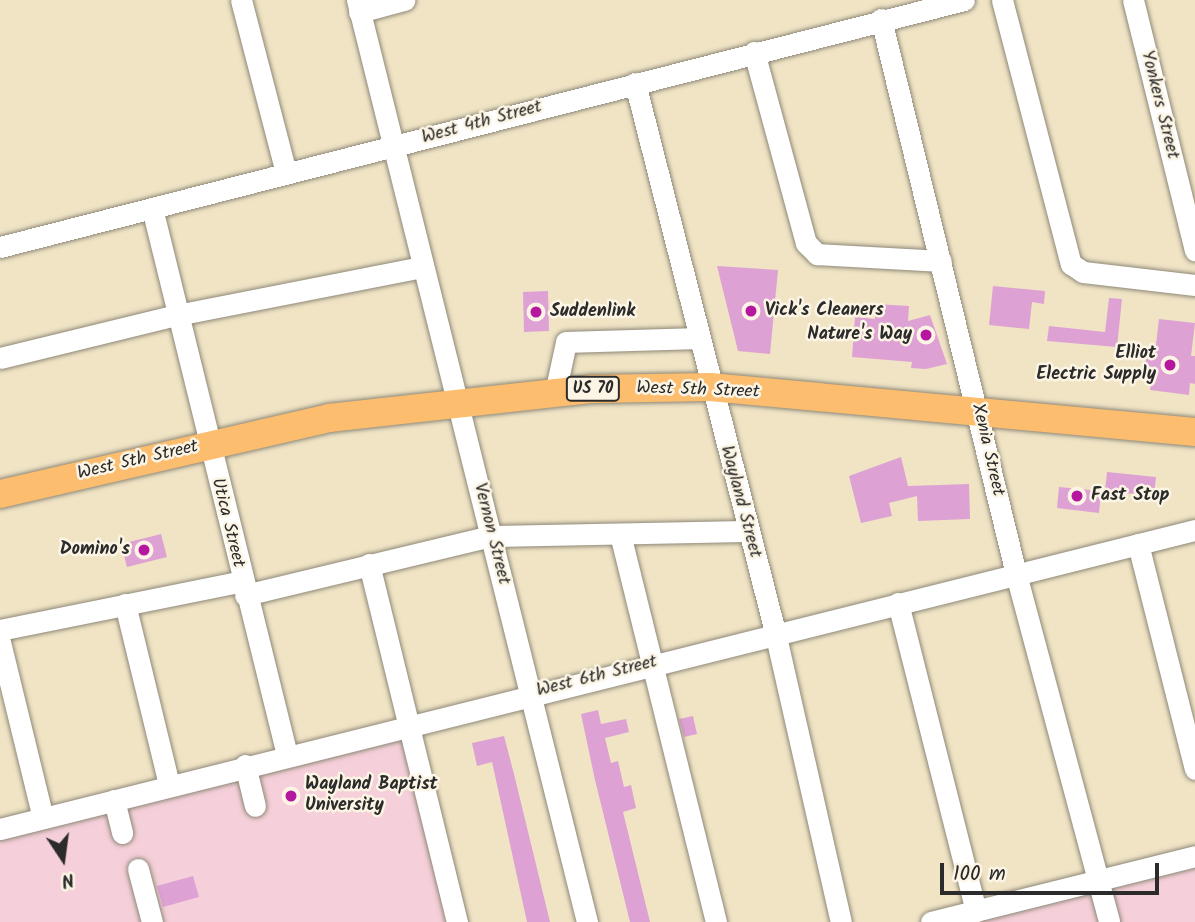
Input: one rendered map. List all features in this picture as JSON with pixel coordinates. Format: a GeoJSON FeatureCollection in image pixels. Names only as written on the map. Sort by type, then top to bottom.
{"type":"FeatureCollection","features":[{"type":"Feature","properties":{"kind":"main road","name":"West 5th Street"},"geometry":{"type":"LineString","coordinates":[[0,494],[207,444],[329,418],[555,393],[710,387],[1195,432]]}},
{"type":"Feature","properties":{"kind":"street"},"geometry":{"type":"LineString","coordinates":[[241,0],[286,173]]}},
{"type":"Feature","properties":{"kind":"street"},"geometry":{"type":"LineString","coordinates":[[358,6],[404,0]]}},
{"type":"Feature","properties":{"kind":"street","name":"West 4th Street"},"geometry":{"type":"LineString","coordinates":[[0,247],[881,19],[964,0]]}},
{"type":"Feature","properties":{"kind":"street"},"geometry":{"type":"LineString","coordinates":[[1002,0],[1071,264],[1083,272],[1195,285]]}},
{"type":"Feature","properties":{"kind":"street","name":"Yonkers Street"},"geometry":{"type":"LineString","coordinates":[[1133,0],[1191,218],[1195,250]]}},
{"type":"Feature","properties":{"kind":"street","name":"Vernon Street"},"geometry":{"type":"LineString","coordinates":[[358,6],[587,922]]}},
{"type":"Feature","properties":{"kind":"street","name":"Xenia Street"},"geometry":{"type":"LineString","coordinates":[[881,19],[1016,574],[1109,922]]}},
{"type":"Feature","properties":{"kind":"street"},"geometry":{"type":"LineString","coordinates":[[754,52],[806,243],[817,254],[941,261]]}},
{"type":"Feature","properties":{"kind":"street","name":"Wayland Street"},"geometry":{"type":"LineString","coordinates":[[635,83],[710,387],[775,632],[841,922]]}},
{"type":"Feature","properties":{"kind":"street","name":"Utica Street"},"geometry":{"type":"LineString","coordinates":[[152,208],[207,444],[287,755]]}},
{"type":"Feature","properties":{"kind":"street"},"geometry":{"type":"LineString","coordinates":[[0,358],[177,315],[422,267]]}},
{"type":"Feature","properties":{"kind":"street"},"geometry":{"type":"LineString","coordinates":[[555,393],[566,342],[698,338]]}},
{"type":"Feature","properties":{"kind":"street","name":"West 6th Street"},"geometry":{"type":"LineString","coordinates":[[0,829],[775,632],[1195,530]]}},
{"type":"Feature","properties":{"kind":"street"},"geometry":{"type":"LineString","coordinates":[[0,630],[125,604],[244,588],[369,564],[491,536],[748,531]]}},
{"type":"Feature","properties":{"kind":"street"},"geometry":{"type":"LineString","coordinates":[[620,534],[716,922]]}},
{"type":"Feature","properties":{"kind":"street"},"geometry":{"type":"LineString","coordinates":[[1138,544],[1195,769]]}},
{"type":"Feature","properties":{"kind":"street"},"geometry":{"type":"LineString","coordinates":[[369,564],[457,922]]}},
{"type":"Feature","properties":{"kind":"street"},"geometry":{"type":"LineString","coordinates":[[898,603],[976,911]]}},
{"type":"Feature","properties":{"kind":"street"},"geometry":{"type":"LineString","coordinates":[[125,604],[169,785]]}},
{"type":"Feature","properties":{"kind":"street"},"geometry":{"type":"LineString","coordinates":[[0,642],[3,669],[43,818]]}},
{"type":"Feature","properties":{"kind":"street"},"geometry":{"type":"LineString","coordinates":[[245,765],[255,806]]}},
{"type":"Feature","properties":{"kind":"street"},"geometry":{"type":"LineString","coordinates":[[114,800],[122,833]]}},
{"type":"Feature","properties":{"kind":"street"},"geometry":{"type":"LineString","coordinates":[[931,922],[1195,856]]}},
{"type":"Feature","properties":{"kind":"street"},"geometry":{"type":"LineString","coordinates":[[138,869],[152,922]]}},
{"type":"Feature","properties":{"kind":"shaded area","name":"Wayland Baptist University"},"geometry":{"type":"Polygon","coordinates":[[[403,736],[450,922],[0,922],[0,838],[403,736]]]}},
{"type":"Feature","properties":{"kind":"shaded area"},"geometry":{"type":"Polygon","coordinates":[[[1195,868],[1195,922],[979,922],[1132,883],[1195,868]]]}},
{"type":"Feature","properties":{"kind":"building","name":"Vick's Cleaners"},"geometry":{"type":"Polygon","coordinates":[[[717,266],[778,270],[770,354],[738,351],[717,266]]]}},
{"type":"Feature","properties":{"kind":"building"},"geometry":{"type":"Polygon","coordinates":[[[993,286],[1045,291],[1044,304],[1032,302],[1029,329],[989,325],[993,286]]]}},
{"type":"Feature","properties":{"kind":"building","name":"Suddenlink"},"geometry":{"type":"Polygon","coordinates":[[[548,291],[549,331],[524,332],[523,292],[548,291]]]}},
{"type":"Feature","properties":{"kind":"building"},"geometry":{"type":"Polygon","coordinates":[[[1109,298],[1122,299],[1117,347],[1047,341],[1049,326],[1105,332],[1109,298]]]}},
{"type":"Feature","properties":{"kind":"building"},"geometry":{"type":"Polygon","coordinates":[[[876,304],[909,306],[908,321],[930,315],[947,364],[926,369],[911,368],[912,362],[852,357],[855,317],[875,319],[876,304]]]}},
{"type":"Feature","properties":{"kind":"building","name":"Elliot Electric Supply"},"geometry":{"type":"Polygon","coordinates":[[[1159,319],[1195,323],[1191,356],[1195,356],[1195,384],[1190,383],[1189,395],[1150,390],[1152,375],[1144,374],[1147,352],[1155,353],[1159,319]]]}},
{"type":"Feature","properties":{"kind":"building"},"geometry":{"type":"Polygon","coordinates":[[[901,457],[908,486],[969,484],[970,519],[918,521],[917,496],[889,503],[892,516],[861,523],[849,476],[901,457]]]}},
{"type":"Feature","properties":{"kind":"building"},"geometry":{"type":"Polygon","coordinates":[[[1107,472],[1156,477],[1154,496],[1105,491],[1107,472]]]}},
{"type":"Feature","properties":{"kind":"building","name":"Fast Stop"},"geometry":{"type":"Polygon","coordinates":[[[1059,487],[1101,491],[1099,513],[1057,508],[1059,487]]]}},
{"type":"Feature","properties":{"kind":"building","name":"Domino's"},"geometry":{"type":"Polygon","coordinates":[[[161,534],[167,557],[127,567],[121,544],[161,534]]]}},
{"type":"Feature","properties":{"kind":"building"},"geometry":{"type":"Polygon","coordinates":[[[598,710],[601,724],[626,719],[629,732],[605,738],[611,763],[618,761],[624,787],[631,785],[636,808],[623,812],[650,922],[630,922],[595,780],[581,714],[598,710]]]}},
{"type":"Feature","properties":{"kind":"building"},"geometry":{"type":"Polygon","coordinates":[[[693,716],[697,734],[684,737],[679,719],[693,716]]]}},
{"type":"Feature","properties":{"kind":"building"},"geometry":{"type":"Polygon","coordinates":[[[504,736],[550,922],[527,922],[492,762],[477,766],[472,743],[504,736]]]}},
{"type":"Feature","properties":{"kind":"building"},"geometry":{"type":"Polygon","coordinates":[[[193,876],[199,897],[163,907],[157,886],[193,876]]]}},
{"type":"Feature","properties":{"kind":"place","name":"Vick's Cleaners"},"geometry":{"type":"Point","coordinates":[751,311]}},
{"type":"Feature","properties":{"kind":"place","name":"Suddenlink"},"geometry":{"type":"Point","coordinates":[536,312]}},
{"type":"Feature","properties":{"kind":"place","name":"Nature's Way"},"geometry":{"type":"Point","coordinates":[926,335]}},
{"type":"Feature","properties":{"kind":"place","name":"Elliot Electric Supply"},"geometry":{"type":"Point","coordinates":[1170,365]}},
{"type":"Feature","properties":{"kind":"place","name":"Fast Stop"},"geometry":{"type":"Point","coordinates":[1077,496]}},
{"type":"Feature","properties":{"kind":"place","name":"Domino's"},"geometry":{"type":"Point","coordinates":[144,550]}},
{"type":"Feature","properties":{"kind":"place","name":"Wayland Baptist University"},"geometry":{"type":"Point","coordinates":[291,796]}}]}
